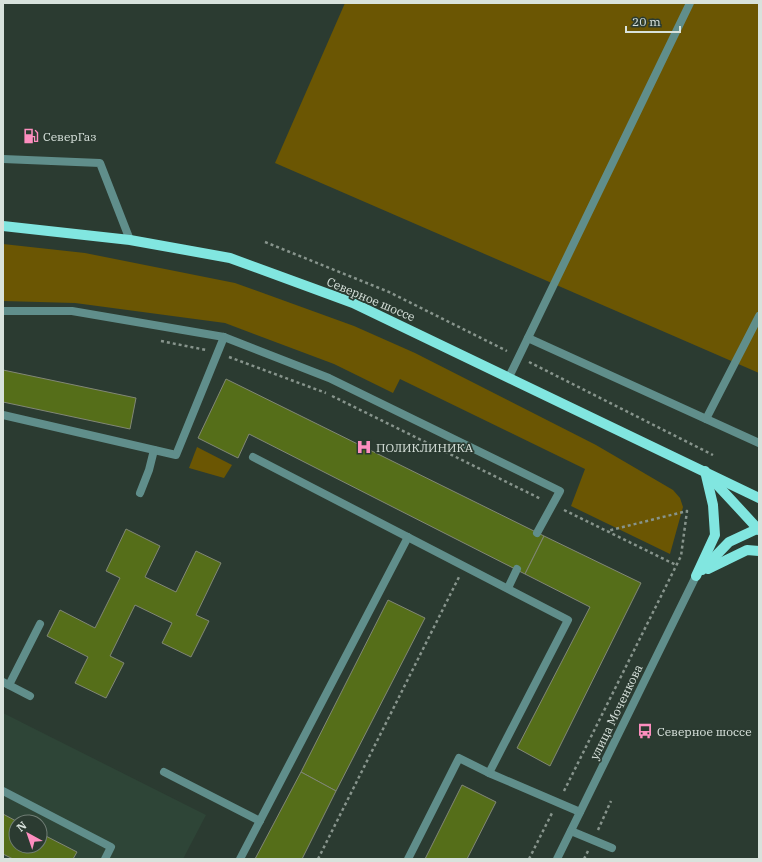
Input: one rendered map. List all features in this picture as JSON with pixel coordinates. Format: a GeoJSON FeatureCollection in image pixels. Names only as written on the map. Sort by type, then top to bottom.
{"type":"FeatureCollection","features":[{"type":"Feature","properties":{"kind":"main road","name":"Северное шоссе"},"geometry":{"type":"LineString","coordinates":[[3,226],[130,240],[230,258],[353,304],[509,377],[759,498]]}},
{"type":"Feature","properties":{"kind":"main road","name":"Северное шоссе"},"geometry":{"type":"LineString","coordinates":[[705,471],[758,529]]}},
{"type":"Feature","properties":{"kind":"main road"},"geometry":{"type":"LineString","coordinates":[[696,576],[715,534],[713,505],[705,471]]}},
{"type":"Feature","properties":{"kind":"main road"},"geometry":{"type":"LineString","coordinates":[[696,576],[728,542],[758,529]]}},
{"type":"Feature","properties":{"kind":"main road"},"geometry":{"type":"LineString","coordinates":[[696,576],[721,561],[747,550],[759,551]]}},
{"type":"Feature","properties":{"kind":"street"},"geometry":{"type":"LineString","coordinates":[[509,377],[690,3]]}},
{"type":"Feature","properties":{"kind":"street"},"geometry":{"type":"LineString","coordinates":[[3,160],[100,163],[130,240]]}},
{"type":"Feature","properties":{"kind":"street"},"geometry":{"type":"LineString","coordinates":[[3,310],[72,311],[224,337],[329,378],[560,491],[537,533]]}},
{"type":"Feature","properties":{"kind":"street"},"geometry":{"type":"LineString","coordinates":[[706,419],[759,316]]}},
{"type":"Feature","properties":{"kind":"street"},"geometry":{"type":"LineString","coordinates":[[3,415],[176,455],[224,337]]}},
{"type":"Feature","properties":{"kind":"street"},"geometry":{"type":"LineString","coordinates":[[528,338],[759,443]]}},
{"type":"Feature","properties":{"kind":"street"},"geometry":{"type":"LineString","coordinates":[[140,493],[149,470],[154,450]]}},
{"type":"Feature","properties":{"kind":"street"},"geometry":{"type":"LineString","coordinates":[[254,457],[568,620],[489,773]]}},
{"type":"Feature","properties":{"kind":"street"},"geometry":{"type":"LineString","coordinates":[[240,859],[408,537]]}},
{"type":"Feature","properties":{"kind":"street"},"geometry":{"type":"LineString","coordinates":[[508,588],[517,570]]}},
{"type":"Feature","properties":{"kind":"street","name":"улица Моченкова"},"geometry":{"type":"LineString","coordinates":[[557,859],[696,576]]}},
{"type":"Feature","properties":{"kind":"street"},"geometry":{"type":"LineString","coordinates":[[30,696],[6,683],[40,624]]}},
{"type":"Feature","properties":{"kind":"street"},"geometry":{"type":"LineString","coordinates":[[408,859],[459,758],[489,773],[580,812]]}},
{"type":"Feature","properties":{"kind":"street"},"geometry":{"type":"LineString","coordinates":[[164,772],[260,821]]}},
{"type":"Feature","properties":{"kind":"street"},"geometry":{"type":"LineString","coordinates":[[3,792],[111,847],[106,859]]}},
{"type":"Feature","properties":{"kind":"street"},"geometry":{"type":"LineString","coordinates":[[571,831],[612,848]]}},
{"type":"Feature","properties":{"kind":"path"},"geometry":{"type":"LineString","coordinates":[[265,242],[389,292],[713,455]]}},
{"type":"Feature","properties":{"kind":"path"},"geometry":{"type":"LineString","coordinates":[[158,340],[217,353],[325,392],[676,565]]}},
{"type":"Feature","properties":{"kind":"path"},"geometry":{"type":"LineString","coordinates":[[529,859],[681,556],[687,511],[606,531]]}},
{"type":"Feature","properties":{"kind":"path"},"geometry":{"type":"LineString","coordinates":[[318,859],[464,566]]}},
{"type":"Feature","properties":{"kind":"path"},"geometry":{"type":"LineString","coordinates":[[594,840],[611,801]]}},
{"type":"Feature","properties":{"kind":"shaded area"},"geometry":{"type":"Polygon","coordinates":[[[345,3],[759,3],[759,373],[275,163],[345,3]]]}},
{"type":"Feature","properties":{"kind":"shaded area"},"geometry":{"type":"Polygon","coordinates":[[[3,244],[85,253],[235,283],[354,326],[415,353],[596,445],[673,490],[680,498],[683,507],[670,554],[571,506],[585,469],[400,379],[393,393],[334,364],[225,323],[75,303],[3,301],[3,244]]]}},
{"type":"Feature","properties":{"kind":"shaded area"},"geometry":{"type":"Polygon","coordinates":[[[197,447],[232,465],[224,478],[189,468],[197,447]]]}},
{"type":"Feature","properties":{"kind":"shaded area"},"geometry":{"type":"Polygon","coordinates":[[[3,713],[206,815],[183,859],[3,859],[3,713]]]}},
{"type":"Feature","properties":{"kind":"building"},"geometry":{"type":"Polygon","coordinates":[[[3,370],[136,398],[130,429],[3,402],[3,370]]]}},
{"type":"Feature","properties":{"kind":"building"},"geometry":{"type":"Polygon","coordinates":[[[226,379],[544,536],[525,574],[249,434],[238,458],[198,438],[226,379]]]}},
{"type":"Feature","properties":{"kind":"building"},"geometry":{"type":"Polygon","coordinates":[[[126,529],[160,546],[145,577],[176,592],[196,551],[221,563],[196,615],[209,621],[191,657],[162,643],[172,623],[135,605],[110,656],[124,663],[106,698],[75,683],[88,657],[47,636],[60,610],[95,628],[120,578],[106,571],[126,529]]]}},
{"type":"Feature","properties":{"kind":"building"},"geometry":{"type":"Polygon","coordinates":[[[544,536],[641,583],[550,766],[517,748],[590,607],[525,574],[544,536]]]}},
{"type":"Feature","properties":{"kind":"building"},"geometry":{"type":"Polygon","coordinates":[[[388,600],[425,618],[336,791],[301,772],[388,600]]]}},
{"type":"Feature","properties":{"kind":"building"},"geometry":{"type":"Polygon","coordinates":[[[301,772],[336,791],[302,859],[255,859],[301,772]]]}},
{"type":"Feature","properties":{"kind":"building"},"geometry":{"type":"Polygon","coordinates":[[[462,785],[496,802],[467,859],[425,859],[462,785]]]}},
{"type":"Feature","properties":{"kind":"building"},"geometry":{"type":"Polygon","coordinates":[[[3,814],[8,817],[8,854],[48,854],[48,837],[77,852],[73,859],[13,859],[3,854],[3,814]]]}},
{"type":"Feature","properties":{"kind":"place","name":"СеверГаз"},"geometry":{"type":"Point","coordinates":[31,136]}},
{"type":"Feature","properties":{"kind":"place","name":"ПОЛИКЛИНИКА"},"geometry":{"type":"Point","coordinates":[364,447]}},
{"type":"Feature","properties":{"kind":"place","name":"Северное шоссе"},"geometry":{"type":"Point","coordinates":[645,731]}}]}
